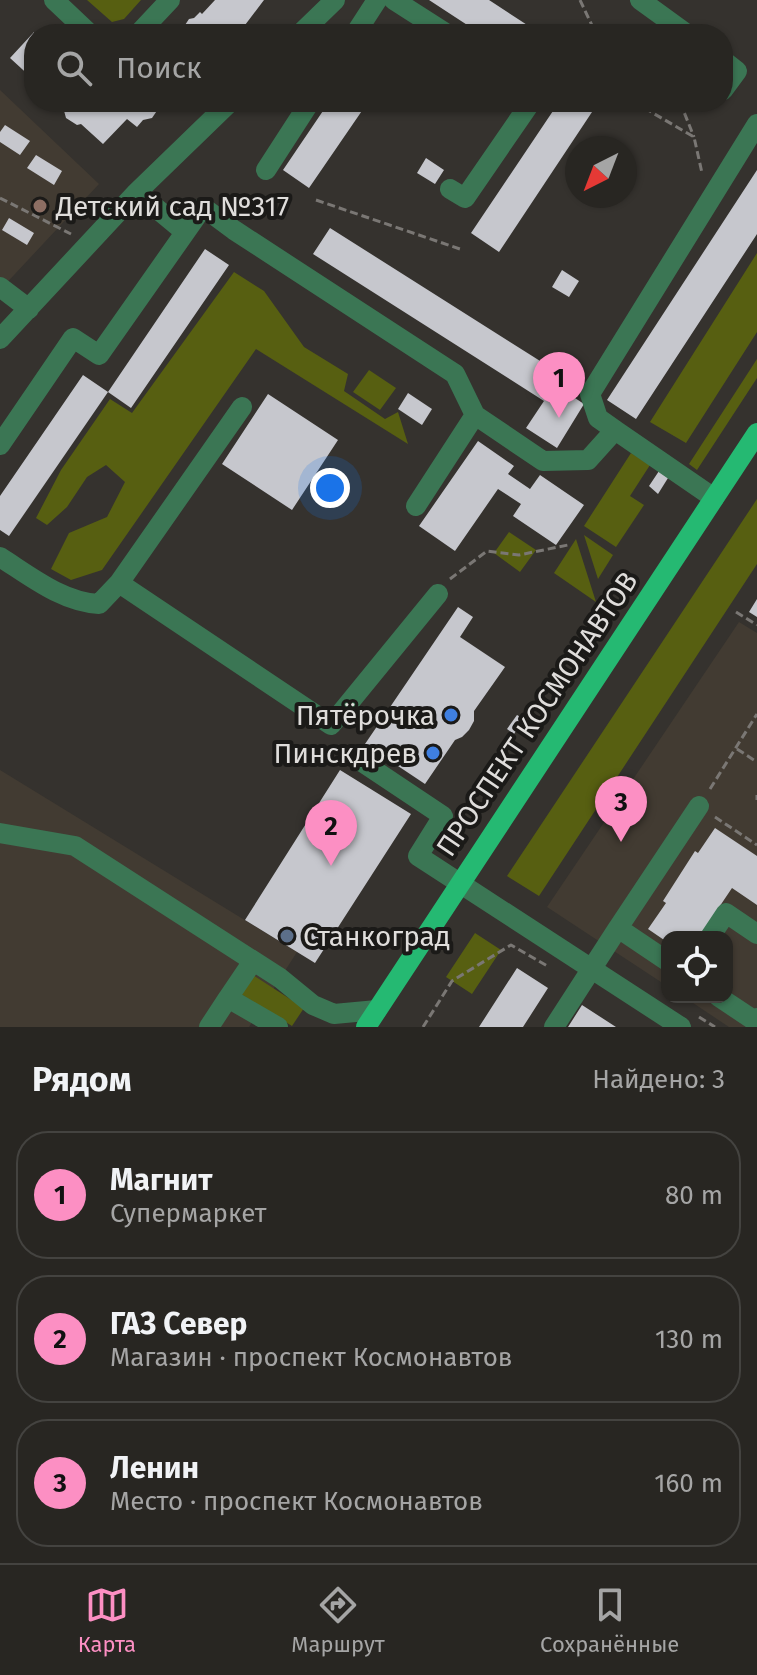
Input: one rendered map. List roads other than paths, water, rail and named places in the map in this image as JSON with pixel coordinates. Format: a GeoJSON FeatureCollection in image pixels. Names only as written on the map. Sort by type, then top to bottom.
{"type":"FeatureCollection","features":[{"type":"Feature","properties":{"kind":"main road","name":"ПРОСПЕКТ КОСМОНАВТОВ"},"geometry":{"type":"LineString","coordinates":[[371,1019],[757,433]]}},
{"type":"Feature","properties":{"kind":"street"},"geometry":{"type":"LineString","coordinates":[[54,0],[79,24]]}},
{"type":"Feature","properties":{"kind":"street"},"geometry":{"type":"LineString","coordinates":[[147,24],[170,0]]}},
{"type":"Feature","properties":{"kind":"street"},"geometry":{"type":"LineString","coordinates":[[310,24],[335,0]]}},
{"type":"Feature","properties":{"kind":"street"},"geometry":{"type":"LineString","coordinates":[[361,24],[377,0]]}},
{"type":"Feature","properties":{"kind":"street"},"geometry":{"type":"LineString","coordinates":[[394,0],[431,24]]}},
{"type":"Feature","properties":{"kind":"street"},"geometry":{"type":"LineString","coordinates":[[640,0],[673,24]]}},
{"type":"Feature","properties":{"kind":"street"},"geometry":{"type":"LineString","coordinates":[[0,339],[135,194],[220,112]]}},
{"type":"Feature","properties":{"kind":"street"},"geometry":{"type":"LineString","coordinates":[[266,170],[304,112]]}},
{"type":"Feature","properties":{"kind":"street"},"geometry":{"type":"LineString","coordinates":[[450,189],[465,198],[524,112]]}},
{"type":"Feature","properties":{"kind":"street"},"geometry":{"type":"LineString","coordinates":[[714,498],[598,418],[590,394],[757,124]]}},
{"type":"Feature","properties":{"kind":"street"},"geometry":{"type":"LineString","coordinates":[[135,194],[185,232]]}},
{"type":"Feature","properties":{"kind":"street"},"geometry":{"type":"LineString","coordinates":[[0,445],[73,338],[99,355],[203,207],[455,374],[475,415],[543,461],[588,460],[615,430]]}},
{"type":"Feature","properties":{"kind":"street"},"geometry":{"type":"LineString","coordinates":[[0,287],[29,309]]}},
{"type":"Feature","properties":{"kind":"street"},"geometry":{"type":"LineString","coordinates":[[0,557],[51,589],[83,603],[99,604],[119,583],[242,407]]}},
{"type":"Feature","properties":{"kind":"street"},"geometry":{"type":"LineString","coordinates":[[416,506],[475,415]]}},
{"type":"Feature","properties":{"kind":"street"},"geometry":{"type":"LineString","coordinates":[[119,583],[331,725],[442,588]]}},
{"type":"Feature","properties":{"kind":"street"},"geometry":{"type":"LineString","coordinates":[[353,756],[443,816],[418,856],[681,1027]]}},
{"type":"Feature","properties":{"kind":"street"},"geometry":{"type":"LineString","coordinates":[[554,1027],[699,806]]}},
{"type":"Feature","properties":{"kind":"street"},"geometry":{"type":"LineString","coordinates":[[0,833],[75,846],[253,961],[313,1005],[334,1014],[371,1019]]}},
{"type":"Feature","properties":{"kind":"street"},"geometry":{"type":"LineString","coordinates":[[714,931],[726,913],[757,934]]}},
{"type":"Feature","properties":{"kind":"street"},"geometry":{"type":"LineString","coordinates":[[618,928],[661,957]]}},
{"type":"Feature","properties":{"kind":"street"},"geometry":{"type":"LineString","coordinates":[[209,1027],[253,961]]}},
{"type":"Feature","properties":{"kind":"street"},"geometry":{"type":"LineString","coordinates":[[228,998],[278,1027]]}},
{"type":"Feature","properties":{"kind":"street"},"geometry":{"type":"LineString","coordinates":[[728,1003],[755,1021],[757,1018]]}},
{"type":"Feature","properties":{"kind":"place","name":"Детский сад №317"},"geometry":{"type":"Point","coordinates":[40,206]}},
{"type":"Feature","properties":{"kind":"place","name":"Магнит"},"geometry":{"type":"Point","coordinates":[559,418]}},
{"type":"Feature","properties":{"kind":"place","name":"Пятёрочка"},"geometry":{"type":"Point","coordinates":[451,715]}},
{"type":"Feature","properties":{"kind":"place","name":"Пинскдрев"},"geometry":{"type":"Point","coordinates":[433,753]}},
{"type":"Feature","properties":{"kind":"place","name":"Ленин"},"geometry":{"type":"Point","coordinates":[621,842]}},
{"type":"Feature","properties":{"kind":"place","name":"ГАЗ Север"},"geometry":{"type":"Point","coordinates":[331,866]}},
{"type":"Feature","properties":{"kind":"place","name":"Станкоград"},"geometry":{"type":"Point","coordinates":[287,936]}}]}
